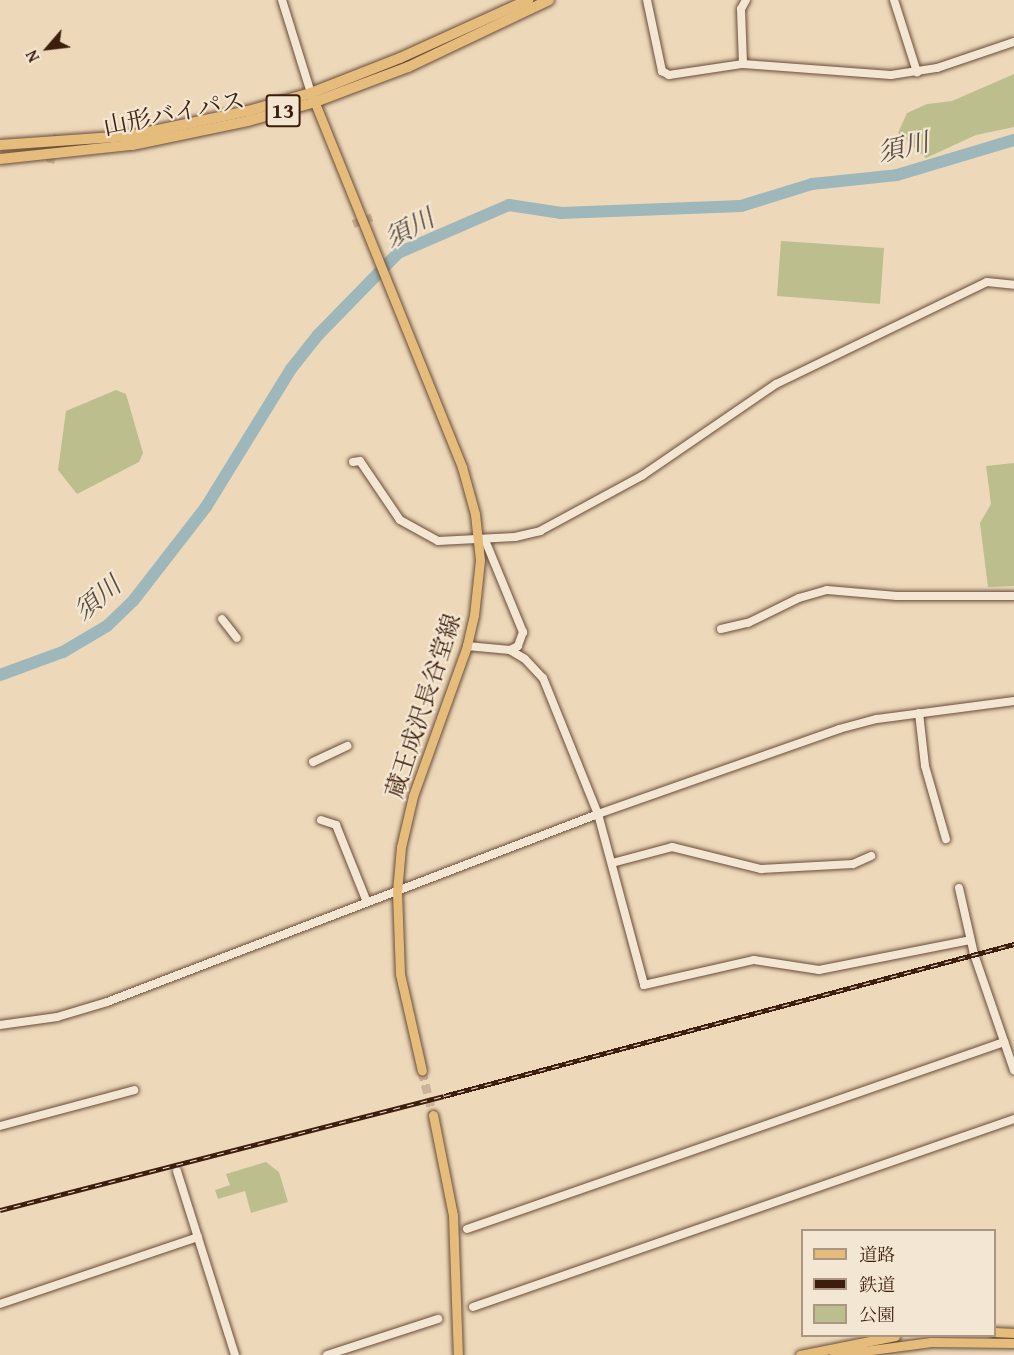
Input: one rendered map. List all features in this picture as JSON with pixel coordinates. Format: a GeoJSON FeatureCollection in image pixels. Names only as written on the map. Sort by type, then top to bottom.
{"type":"FeatureCollection","features":[{"type":"Feature","properties":{"kind":"highway","name":"山形バイパス"},"geometry":{"type":"LineString","coordinates":[[0,146],[129,136],[313,98],[528,0]]}},
{"type":"Feature","properties":{"kind":"highway","name":"山形バイパス"},"geometry":{"type":"LineString","coordinates":[[0,159],[132,145],[248,121],[408,67],[549,0]]}},
{"type":"Feature","properties":{"kind":"main road","name":"蔵王成沢長谷堂線"},"geometry":{"type":"LineString","coordinates":[[313,98],[468,484],[481,539],[478,593],[467,646],[413,796],[401,847],[397,892],[400,974],[422,1071]]}},
{"type":"Feature","properties":{"kind":"main road"},"geometry":{"type":"LineString","coordinates":[[433,1116],[453,1215],[458,1355]]}},
{"type":"Feature","properties":{"kind":"main road"},"geometry":{"type":"LineString","coordinates":[[996,1332],[1014,1333]]}},
{"type":"Feature","properties":{"kind":"main road"},"geometry":{"type":"LineString","coordinates":[[800,1355],[886,1337]]}},
{"type":"Feature","properties":{"kind":"main road"},"geometry":{"type":"LineString","coordinates":[[834,1355],[932,1342],[1014,1343]]}},
{"type":"Feature","properties":{"kind":"street"},"geometry":{"type":"LineString","coordinates":[[282,0],[313,98]]}},
{"type":"Feature","properties":{"kind":"street"},"geometry":{"type":"LineString","coordinates":[[647,0],[662,71],[669,75],[743,64],[867,76],[917,72],[1014,42]]}},
{"type":"Feature","properties":{"kind":"street"},"geometry":{"type":"LineString","coordinates":[[743,64],[741,9],[747,0]]}},
{"type":"Feature","properties":{"kind":"street"},"geometry":{"type":"LineString","coordinates":[[894,0],[917,72]]}},
{"type":"Feature","properties":{"kind":"street"},"geometry":{"type":"LineString","coordinates":[[353,462],[360,461],[407,525],[438,541],[481,539],[540,531],[643,475],[776,384],[987,282],[1014,285]]}},
{"type":"Feature","properties":{"kind":"street"},"geometry":{"type":"LineString","coordinates":[[481,539],[523,632],[518,646],[510,651]]}},
{"type":"Feature","properties":{"kind":"street"},"geometry":{"type":"LineString","coordinates":[[721,629],[748,623],[799,598],[827,590],[897,596],[1014,596]]}},
{"type":"Feature","properties":{"kind":"street"},"geometry":{"type":"LineString","coordinates":[[222,619],[237,638]]}},
{"type":"Feature","properties":{"kind":"street"},"geometry":{"type":"LineString","coordinates":[[467,646],[510,651],[525,659],[543,678],[598,814],[644,985],[754,960],[819,970],[970,940]]}},
{"type":"Feature","properties":{"kind":"street"},"geometry":{"type":"LineString","coordinates":[[0,1025],[57,1017],[107,1002],[598,814],[839,729],[919,713],[1014,701]]}},
{"type":"Feature","properties":{"kind":"street"},"geometry":{"type":"LineString","coordinates":[[919,713],[926,766],[946,839]]}},
{"type":"Feature","properties":{"kind":"street"},"geometry":{"type":"LineString","coordinates":[[313,762],[348,746]]}},
{"type":"Feature","properties":{"kind":"street"},"geometry":{"type":"LineString","coordinates":[[321,820],[336,825],[367,902]]}},
{"type":"Feature","properties":{"kind":"street"},"geometry":{"type":"LineString","coordinates":[[612,863],[672,847],[761,869],[853,864],[871,856]]}},
{"type":"Feature","properties":{"kind":"street"},"geometry":{"type":"LineString","coordinates":[[959,888],[974,954],[1014,1070]]}},
{"type":"Feature","properties":{"kind":"street"},"geometry":{"type":"LineString","coordinates":[[467,1229],[1004,1042]]}},
{"type":"Feature","properties":{"kind":"street"},"geometry":{"type":"LineString","coordinates":[[0,1126],[134,1090]]}},
{"type":"Feature","properties":{"kind":"street"},"geometry":{"type":"LineString","coordinates":[[473,1307],[1014,1119]]}},
{"type":"Feature","properties":{"kind":"street"},"geometry":{"type":"LineString","coordinates":[[177,1171],[236,1355]]}},
{"type":"Feature","properties":{"kind":"street"},"geometry":{"type":"LineString","coordinates":[[0,1304],[198,1237]]}},
{"type":"Feature","properties":{"kind":"street"},"geometry":{"type":"LineString","coordinates":[[327,1355],[438,1319]]}},
{"type":"Feature","properties":{"kind":"green space"},"geometry":{"type":"Polygon","coordinates":[[[1014,74],[1014,127],[976,135],[926,158],[898,133],[907,113],[927,104],[952,101],[1014,74]]]}},
{"type":"Feature","properties":{"kind":"green space"},"geometry":{"type":"Polygon","coordinates":[[[781,241],[884,248],[880,304],[777,296],[781,241]]]}},
{"type":"Feature","properties":{"kind":"green space"},"geometry":{"type":"Polygon","coordinates":[[[116,390],[126,394],[143,453],[139,462],[77,494],[58,470],[66,411],[116,390]]]}},
{"type":"Feature","properties":{"kind":"green space"},"geometry":{"type":"Polygon","coordinates":[[[1014,463],[1014,586],[988,587],[980,523],[991,504],[986,466],[1014,463]]]}},
{"type":"Feature","properties":{"kind":"green space"},"geometry":{"type":"Polygon","coordinates":[[[266,1162],[279,1172],[288,1202],[251,1213],[245,1191],[218,1199],[215,1190],[230,1185],[226,1174],[266,1162]]]}},
{"type":"Feature","properties":{"kind":"waterway","name":"須川"},"geometry":{"type":"LineString","coordinates":[[0,675],[63,652],[107,626],[133,601],[206,507],[291,369],[318,335],[398,253],[509,205],[561,213],[741,206],[812,184],[897,175],[1014,140]]}},
{"type":"Feature","properties":{"kind":"tunnel"},"geometry":{"type":"LineString","coordinates":[[50,163],[57,135]]}},
{"type":"Feature","properties":{"kind":"tunnel"},"geometry":{"type":"LineString","coordinates":[[353,224],[373,217]]}},
{"type":"Feature","properties":{"kind":"tunnel"},"geometry":{"type":"LineString","coordinates":[[422,1071],[433,1115]]}},
{"type":"Feature","properties":{"kind":"railway"},"geometry":{"type":"LineString","coordinates":[[0,1210],[444,1096],[1014,944]]}}]}
